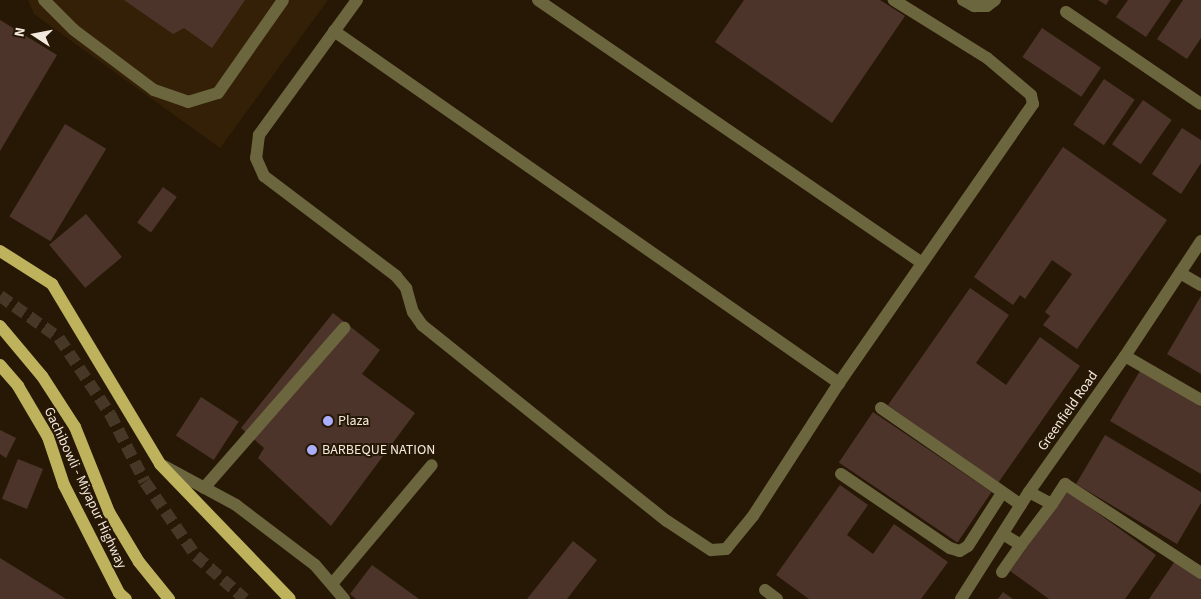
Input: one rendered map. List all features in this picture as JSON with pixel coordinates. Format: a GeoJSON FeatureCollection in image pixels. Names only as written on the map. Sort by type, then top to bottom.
{"type":"FeatureCollection","features":[{"type":"Feature","properties":{"kind":"main road"},"geometry":{"type":"LineString","coordinates":[[0,251],[52,284],[160,464],[290,599]]}},
{"type":"Feature","properties":{"kind":"main road"},"geometry":{"type":"LineString","coordinates":[[0,326],[42,376],[75,427],[109,512],[138,562],[170,599]]}},
{"type":"Feature","properties":{"kind":"main road","name":"Gachibowli - Miyapur Highway"},"geometry":{"type":"LineString","coordinates":[[0,365],[18,386],[48,437],[64,485],[119,593],[126,599]]}},
{"type":"Feature","properties":{"kind":"street"},"geometry":{"type":"LineString","coordinates":[[44,0],[74,30],[154,90],[188,102],[218,92],[283,0]]}},
{"type":"Feature","properties":{"kind":"street"},"geometry":{"type":"LineString","coordinates":[[357,0],[258,135],[256,158],[264,176],[396,276],[406,288],[413,312],[422,325],[667,521],[711,550],[726,549],[753,516],[839,383],[1033,104],[1031,95],[986,58],[894,0]]}},
{"type":"Feature","properties":{"kind":"street"},"geometry":{"type":"LineString","coordinates":[[538,0],[922,263]]}},
{"type":"Feature","properties":{"kind":"street"},"geometry":{"type":"LineString","coordinates":[[963,0],[974,6],[987,6],[995,0]]}},
{"type":"Feature","properties":{"kind":"street"},"geometry":{"type":"LineString","coordinates":[[1066,12],[1201,104]]}},
{"type":"Feature","properties":{"kind":"street"},"geometry":{"type":"LineString","coordinates":[[334,31],[839,383]]}},
{"type":"Feature","properties":{"kind":"street","name":"Greenfield Road"},"geometry":{"type":"LineString","coordinates":[[961,599],[1029,492],[1125,356],[1201,241]]}},
{"type":"Feature","properties":{"kind":"street"},"geometry":{"type":"LineString","coordinates":[[1180,273],[1201,284]]}},
{"type":"Feature","properties":{"kind":"street"},"geometry":{"type":"LineString","coordinates":[[204,488],[344,328]]}},
{"type":"Feature","properties":{"kind":"street"},"geometry":{"type":"LineString","coordinates":[[1125,356],[1201,400]]}},
{"type":"Feature","properties":{"kind":"street"},"geometry":{"type":"LineString","coordinates":[[881,408],[1021,505]]}},
{"type":"Feature","properties":{"kind":"street"},"geometry":{"type":"LineString","coordinates":[[160,464],[236,505],[316,565],[344,599]]}},
{"type":"Feature","properties":{"kind":"street"},"geometry":{"type":"LineString","coordinates":[[332,584],[432,465]]}},
{"type":"Feature","properties":{"kind":"street"},"geometry":{"type":"LineString","coordinates":[[841,474],[955,550],[968,546],[1002,493]]}},
{"type":"Feature","properties":{"kind":"street"},"geometry":{"type":"LineString","coordinates":[[1002,572],[1065,484],[1201,573]]}},
{"type":"Feature","properties":{"kind":"street"},"geometry":{"type":"LineString","coordinates":[[1029,492],[1052,504]]}},
{"type":"Feature","properties":{"kind":"street"},"geometry":{"type":"LineString","coordinates":[[993,507],[1012,519]]}},
{"type":"Feature","properties":{"kind":"street"},"geometry":{"type":"LineString","coordinates":[[1003,534],[1021,546]]}},
{"type":"Feature","properties":{"kind":"street"},"geometry":{"type":"LineString","coordinates":[[765,590],[777,599]]}},
{"type":"Feature","properties":{"kind":"shaded area"},"geometry":{"type":"Polygon","coordinates":[[[28,0],[328,0],[220,148],[34,14],[28,0]]]}},
{"type":"Feature","properties":{"kind":"building"},"geometry":{"type":"Polygon","coordinates":[[[124,0],[245,0],[212,48],[184,28],[173,34],[124,0]]]}},
{"type":"Feature","properties":{"kind":"building"},"geometry":{"type":"Polygon","coordinates":[[[744,0],[880,0],[905,16],[832,123],[715,42],[744,0]]]}},
{"type":"Feature","properties":{"kind":"building"},"geometry":{"type":"Polygon","coordinates":[[[1098,0],[1109,0],[1106,5],[1098,0]]]}},
{"type":"Feature","properties":{"kind":"building"},"geometry":{"type":"Polygon","coordinates":[[[1128,0],[1171,0],[1146,37],[1116,17],[1128,0]]]}},
{"type":"Feature","properties":{"kind":"building"},"geometry":{"type":"Polygon","coordinates":[[[1183,0],[1201,0],[1201,38],[1187,59],[1157,39],[1183,0]]]}},
{"type":"Feature","properties":{"kind":"building"},"geometry":{"type":"Polygon","coordinates":[[[0,20],[57,55],[0,151],[0,20]]]}},
{"type":"Feature","properties":{"kind":"building"},"geometry":{"type":"Polygon","coordinates":[[[1042,28],[1101,68],[1081,97],[1022,57],[1042,28]]]}},
{"type":"Feature","properties":{"kind":"building"},"geometry":{"type":"Polygon","coordinates":[[[1104,79],[1135,100],[1104,145],[1073,125],[1104,79]]]}},
{"type":"Feature","properties":{"kind":"building"},"geometry":{"type":"Polygon","coordinates":[[[1143,100],[1172,120],[1141,164],[1112,144],[1143,100]]]}},
{"type":"Feature","properties":{"kind":"building"},"geometry":{"type":"Polygon","coordinates":[[[65,124],[106,149],[51,241],[9,217],[65,124]]]}},
{"type":"Feature","properties":{"kind":"building"},"geometry":{"type":"Polygon","coordinates":[[[1182,128],[1201,140],[1201,163],[1181,194],[1152,174],[1182,128]]]}},
{"type":"Feature","properties":{"kind":"building"},"geometry":{"type":"Polygon","coordinates":[[[1063,147],[1167,220],[1077,349],[1043,325],[1050,316],[1045,312],[1072,274],[1052,260],[1025,299],[1020,295],[1013,305],[974,277],[1063,147]]]}},
{"type":"Feature","properties":{"kind":"building"},"geometry":{"type":"Polygon","coordinates":[[[163,187],[177,197],[151,233],[137,223],[163,187]]]}},
{"type":"Feature","properties":{"kind":"building"},"geometry":{"type":"Polygon","coordinates":[[[86,214],[122,257],[85,288],[49,245],[86,214]]]}},
{"type":"Feature","properties":{"kind":"building"},"geometry":{"type":"Polygon","coordinates":[[[970,288],[1009,315],[976,363],[1006,385],[1040,337],[1080,366],[998,483],[888,405],[970,288]]]}},
{"type":"Feature","properties":{"kind":"building"},"geometry":{"type":"Polygon","coordinates":[[[1201,296],[1201,374],[1167,354],[1201,296]]]}},
{"type":"Feature","properties":{"kind":"building","name":"Plaza"},"geometry":{"type":"Polygon","coordinates":[[[333,313],[380,350],[362,374],[415,413],[331,526],[258,458],[264,448],[241,428],[333,313]]]}},
{"type":"Feature","properties":{"kind":"building"},"geometry":{"type":"Polygon","coordinates":[[[1140,371],[1201,407],[1201,474],[1110,421],[1140,371]]]}},
{"type":"Feature","properties":{"kind":"building"},"geometry":{"type":"Polygon","coordinates":[[[201,397],[239,422],[214,460],[176,436],[201,397]]]}},
{"type":"Feature","properties":{"kind":"building"},"geometry":{"type":"Polygon","coordinates":[[[873,412],[992,492],[957,543],[839,463],[873,412]]]}},
{"type":"Feature","properties":{"kind":"building"},"geometry":{"type":"Polygon","coordinates":[[[0,430],[16,438],[6,458],[0,454],[0,430]]]}},
{"type":"Feature","properties":{"kind":"building"},"geometry":{"type":"Polygon","coordinates":[[[1105,435],[1201,492],[1201,503],[1177,544],[1076,484],[1105,435]]]}},
{"type":"Feature","properties":{"kind":"building"},"geometry":{"type":"Polygon","coordinates":[[[18,459],[43,469],[27,509],[2,499],[18,459]]]}},
{"type":"Feature","properties":{"kind":"building"},"geometry":{"type":"Polygon","coordinates":[[[840,485],[868,505],[847,535],[873,554],[894,524],[948,562],[921,599],[809,599],[776,575],[840,485]]]}},
{"type":"Feature","properties":{"kind":"building"},"geometry":{"type":"Polygon","coordinates":[[[1067,491],[1156,555],[1125,599],[1049,599],[1010,571],[1067,491]]]}},
{"type":"Feature","properties":{"kind":"building"},"geometry":{"type":"Polygon","coordinates":[[[573,541],[597,560],[567,599],[527,599],[573,541]]]}},
{"type":"Feature","properties":{"kind":"building"},"geometry":{"type":"Polygon","coordinates":[[[0,558],[66,599],[0,599],[0,558]]]}},
{"type":"Feature","properties":{"kind":"building"},"geometry":{"type":"Polygon","coordinates":[[[1175,561],[1201,580],[1201,599],[1149,599],[1175,561]]]}},
{"type":"Feature","properties":{"kind":"building"},"geometry":{"type":"Polygon","coordinates":[[[372,565],[419,599],[356,599],[350,594],[372,565]]]}},
{"type":"Feature","properties":{"kind":"building"},"geometry":{"type":"Polygon","coordinates":[[[1003,592],[1013,599],[998,599],[1003,592]]]}},
{"type":"Feature","properties":{"kind":"tunnel"},"geometry":{"type":"LineString","coordinates":[[0,296],[59,338],[110,414],[145,482],[196,556],[245,599]]}},
{"type":"Feature","properties":{"kind":"place","name":"Plaza"},"geometry":{"type":"Point","coordinates":[328,421]}},
{"type":"Feature","properties":{"kind":"place","name":"BARBEQUE NATION"},"geometry":{"type":"Point","coordinates":[312,450]}}]}
